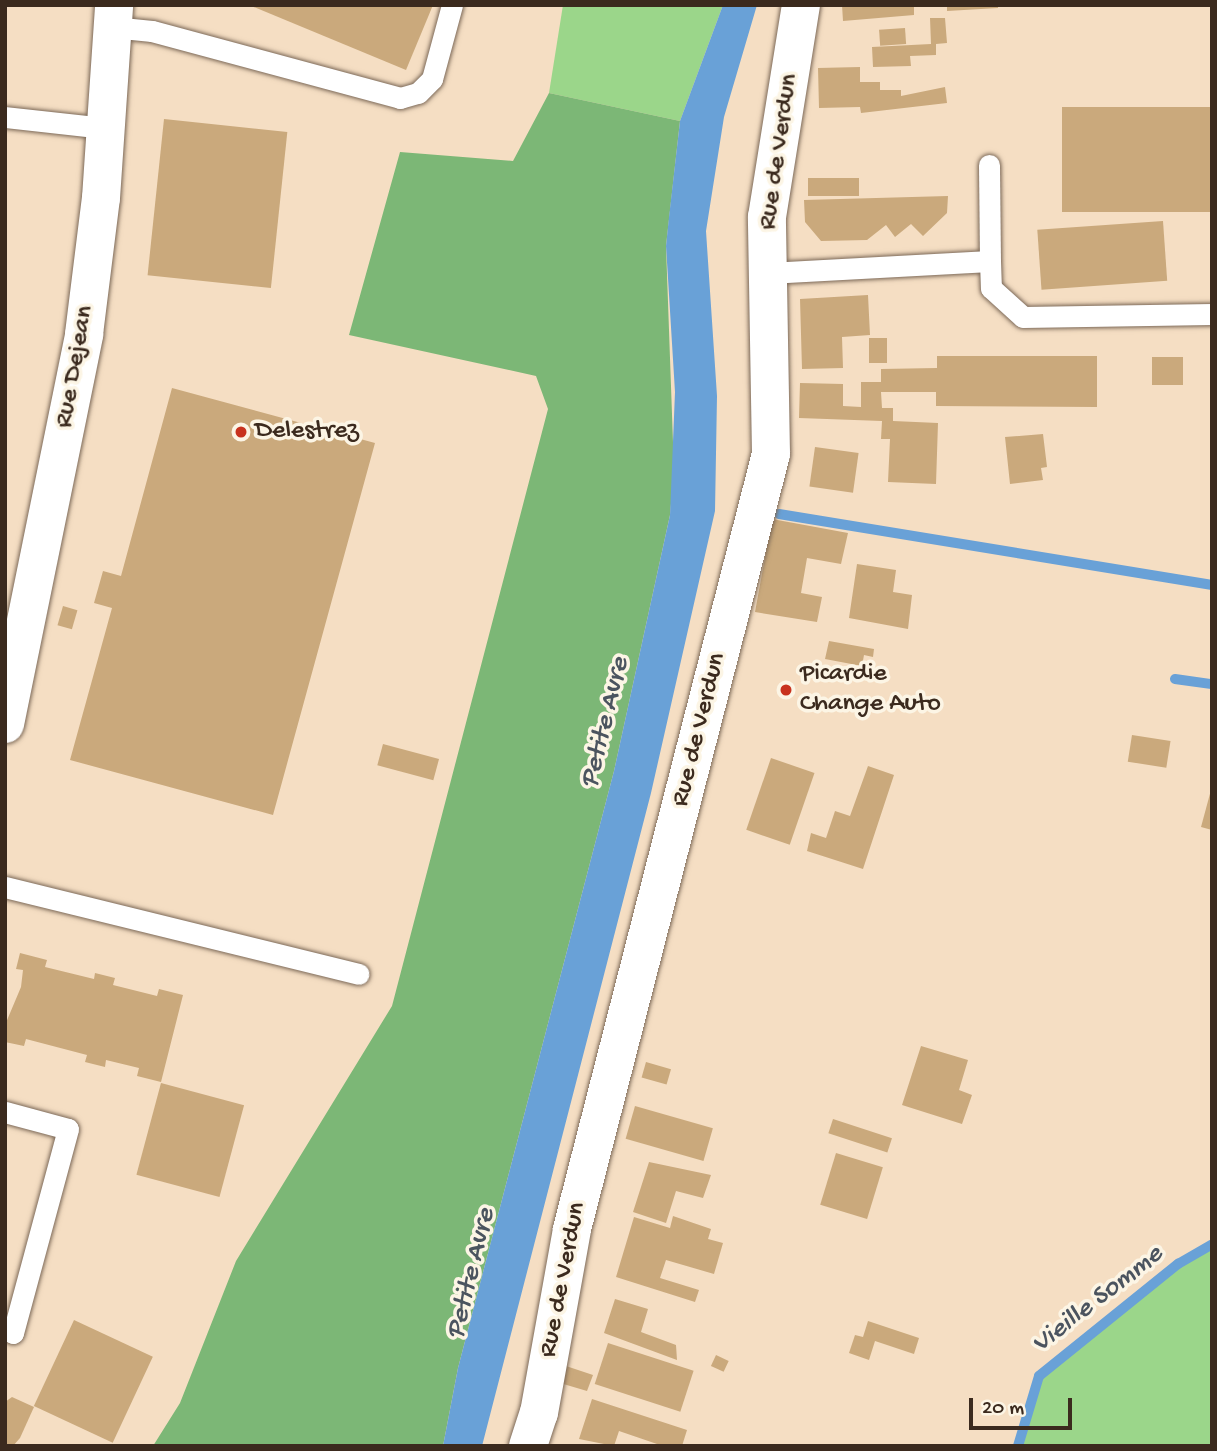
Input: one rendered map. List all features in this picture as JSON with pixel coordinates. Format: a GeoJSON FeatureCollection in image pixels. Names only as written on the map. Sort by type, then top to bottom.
{"type":"FeatureCollection","features":[{"type":"Feature","properties":{"kind":"street","name":"Rue de Verdun"},"geometry":{"type":"LineString","coordinates":[[528,1446],[539,1413],[572,1229],[771,454],[767,218],[801,5]]}},
{"type":"Feature","properties":{"kind":"street","name":"Rue Dejean"},"geometry":{"type":"LineString","coordinates":[[5,724],[84,334],[105,128],[113,16]]}},
{"type":"Feature","properties":{"kind":"lane"},"geometry":{"type":"LineString","coordinates":[[113,16],[152,31],[400,98],[418,93],[432,79],[452,5]]}},
{"type":"Feature","properties":{"kind":"lane"},"geometry":{"type":"LineString","coordinates":[[5,117],[105,128]]}},
{"type":"Feature","properties":{"kind":"lane"},"geometry":{"type":"LineString","coordinates":[[989,165],[991,288],[1023,317],[1212,314]]}},
{"type":"Feature","properties":{"kind":"lane"},"geometry":{"type":"LineString","coordinates":[[768,273],[990,261]]}},
{"type":"Feature","properties":{"kind":"lane"},"geometry":{"type":"LineString","coordinates":[[5,887],[358,974]]}},
{"type":"Feature","properties":{"kind":"lane"},"geometry":{"type":"LineString","coordinates":[[5,1112],[68,1129],[13,1333],[5,1329]]}},
{"type":"Feature","properties":{"kind":"green space"},"geometry":{"type":"Polygon","coordinates":[[[563,5],[723,5],[680,121],[549,93],[563,5]]]}},
{"type":"Feature","properties":{"kind":"green space"},"geometry":{"type":"Polygon","coordinates":[[[549,93],[680,121],[666,246],[674,470],[670,515],[614,771],[458,1368],[443,1446],[153,1446],[180,1403],[236,1261],[392,1006],[548,409],[536,376],[349,335],[400,152],[513,161],[549,93]]]}},
{"type":"Feature","properties":{"kind":"green space"},"geometry":{"type":"Polygon","coordinates":[[[1212,1244],[1212,1446],[1018,1446],[1039,1376],[1178,1264],[1212,1244]]]}},
{"type":"Feature","properties":{"kind":"water"},"geometry":{"type":"Polygon","coordinates":[[[723,5],[757,5],[724,117],[706,231],[717,396],[715,511],[651,793],[482,1446],[443,1446],[458,1368],[614,771],[670,515],[675,392],[666,246],[669,217],[680,121],[723,5]]]}},
{"type":"Feature","properties":{"kind":"building"},"geometry":{"type":"Polygon","coordinates":[[[249,5],[433,5],[406,70],[249,5]]]}},
{"type":"Feature","properties":{"kind":"building"},"geometry":{"type":"Polygon","coordinates":[[[842,5],[914,5],[914,15],[843,21],[842,5]]]}},
{"type":"Feature","properties":{"kind":"building"},"geometry":{"type":"Polygon","coordinates":[[[947,5],[998,5],[998,8],[947,11],[947,5]]]}},
{"type":"Feature","properties":{"kind":"building"},"geometry":{"type":"Polygon","coordinates":[[[930,18],[945,18],[947,43],[936,44],[936,55],[910,56],[911,66],[873,67],[872,47],[931,44],[930,18]]]}},
{"type":"Feature","properties":{"kind":"building"},"geometry":{"type":"Polygon","coordinates":[[[905,28],[906,44],[880,46],[879,30],[905,28]]]}},
{"type":"Feature","properties":{"kind":"building"},"geometry":{"type":"Polygon","coordinates":[[[860,67],[860,82],[880,82],[880,90],[901,90],[901,96],[945,87],[947,103],[861,113],[860,107],[819,108],[818,68],[860,67]]]}},
{"type":"Feature","properties":{"kind":"building"},"geometry":{"type":"Polygon","coordinates":[[[1062,107],[1212,107],[1212,212],[1062,212],[1062,107]]]}},
{"type":"Feature","properties":{"kind":"building"},"geometry":{"type":"Polygon","coordinates":[[[164,119],[287,132],[271,288],[148,275],[164,119]]]}},
{"type":"Feature","properties":{"kind":"building"},"geometry":{"type":"Polygon","coordinates":[[[808,178],[859,178],[859,196],[808,196],[808,178]]]}},
{"type":"Feature","properties":{"kind":"building"},"geometry":{"type":"Polygon","coordinates":[[[948,196],[947,213],[923,236],[911,224],[895,237],[886,225],[867,240],[821,241],[805,222],[804,200],[948,196]]]}},
{"type":"Feature","properties":{"kind":"building"},"geometry":{"type":"Polygon","coordinates":[[[1163,221],[1167,281],[1041,290],[1037,230],[1163,221]]]}},
{"type":"Feature","properties":{"kind":"building"},"geometry":{"type":"Polygon","coordinates":[[[868,295],[870,335],[842,337],[843,368],[802,369],[800,299],[868,295]]]}},
{"type":"Feature","properties":{"kind":"building"},"geometry":{"type":"Polygon","coordinates":[[[869,338],[887,338],[887,363],[869,363],[869,338]]]}},
{"type":"Feature","properties":{"kind":"building"},"geometry":{"type":"Polygon","coordinates":[[[937,356],[1097,356],[1097,407],[936,406],[936,392],[881,392],[882,408],[893,408],[893,421],[938,423],[936,484],[888,482],[890,439],[881,439],[882,421],[799,418],[800,383],[843,384],[843,406],[861,407],[861,382],[881,382],[881,369],[937,368],[937,356]]]}},
{"type":"Feature","properties":{"kind":"building"},"geometry":{"type":"Polygon","coordinates":[[[1152,357],[1183,357],[1183,385],[1152,385],[1152,357]]]}},
{"type":"Feature","properties":{"kind":"building"},"geometry":{"type":"Polygon","coordinates":[[[172,388],[375,443],[273,815],[70,760],[112,608],[94,603],[103,571],[121,576],[172,388]]]}},
{"type":"Feature","properties":{"kind":"building"},"geometry":{"type":"Polygon","coordinates":[[[1043,434],[1047,467],[1041,468],[1043,480],[1010,484],[1005,437],[1043,434]]]}},
{"type":"Feature","properties":{"kind":"building"},"geometry":{"type":"Polygon","coordinates":[[[815,447],[859,453],[853,493],[809,487],[815,447]]]}},
{"type":"Feature","properties":{"kind":"building"},"geometry":{"type":"Polygon","coordinates":[[[772,519],[848,533],[841,564],[807,558],[801,593],[822,597],[817,622],[755,612],[772,519]]]}},
{"type":"Feature","properties":{"kind":"building"},"geometry":{"type":"Polygon","coordinates":[[[857,564],[896,570],[893,592],[912,595],[908,629],[849,618],[857,564]]]}},
{"type":"Feature","properties":{"kind":"building"},"geometry":{"type":"Polygon","coordinates":[[[63,606],[77,610],[72,629],[57,625],[63,606]]]}},
{"type":"Feature","properties":{"kind":"building"},"geometry":{"type":"Polygon","coordinates":[[[829,641],[874,649],[873,657],[864,655],[862,666],[825,659],[829,641]]]}},
{"type":"Feature","properties":{"kind":"building"},"geometry":{"type":"Polygon","coordinates":[[[1132,735],[1171,741],[1166,768],[1128,762],[1132,735]]]}},
{"type":"Feature","properties":{"kind":"building"},"geometry":{"type":"Polygon","coordinates":[[[383,744],[439,759],[433,780],[377,765],[383,744]]]}},
{"type":"Feature","properties":{"kind":"building"},"geometry":{"type":"Polygon","coordinates":[[[771,758],[814,773],[790,845],[746,830],[771,758]]]}},
{"type":"Feature","properties":{"kind":"building"},"geometry":{"type":"Polygon","coordinates":[[[868,766],[894,775],[863,869],[807,851],[811,833],[826,838],[835,811],[850,816],[868,766]]]}},
{"type":"Feature","properties":{"kind":"building"},"geometry":{"type":"Polygon","coordinates":[[[1212,790],[1212,830],[1201,827],[1212,790]]]}},
{"type":"Feature","properties":{"kind":"building"},"geometry":{"type":"Polygon","coordinates":[[[20,953],[47,960],[45,967],[94,979],[95,973],[115,978],[113,985],[157,996],[159,989],[183,995],[161,1082],[137,1076],[139,1068],[106,1060],[105,1067],[85,1062],[87,1055],[26,1039],[24,1046],[5,1042],[5,1025],[21,987],[23,970],[16,969],[20,953]]]}},
{"type":"Feature","properties":{"kind":"building"},"geometry":{"type":"Polygon","coordinates":[[[921,1046],[968,1060],[959,1090],[972,1095],[962,1124],[902,1105],[921,1046]]]}},
{"type":"Feature","properties":{"kind":"building"},"geometry":{"type":"Polygon","coordinates":[[[646,1062],[671,1069],[667,1085],[642,1077],[646,1062]]]}},
{"type":"Feature","properties":{"kind":"building"},"geometry":{"type":"Polygon","coordinates":[[[161,1083],[244,1105],[219,1197],[136,1175],[161,1083]]]}},
{"type":"Feature","properties":{"kind":"building"},"geometry":{"type":"Polygon","coordinates":[[[635,1106],[713,1128],[703,1161],[626,1139],[635,1106]]]}},
{"type":"Feature","properties":{"kind":"building"},"geometry":{"type":"Polygon","coordinates":[[[833,1119],[892,1138],[887,1152],[828,1133],[833,1119]]]}},
{"type":"Feature","properties":{"kind":"building"},"geometry":{"type":"Polygon","coordinates":[[[836,1153],[883,1167],[867,1219],[820,1205],[836,1153]]]}},
{"type":"Feature","properties":{"kind":"building"},"geometry":{"type":"Polygon","coordinates":[[[649,1162],[711,1175],[703,1198],[676,1191],[666,1223],[633,1212],[649,1162]]]}},
{"type":"Feature","properties":{"kind":"building"},"geometry":{"type":"Polygon","coordinates":[[[673,1216],[711,1229],[708,1239],[723,1243],[714,1274],[666,1260],[660,1278],[699,1290],[695,1302],[616,1277],[634,1217],[670,1228],[673,1216]]]}},
{"type":"Feature","properties":{"kind":"building"},"geometry":{"type":"Polygon","coordinates":[[[615,1299],[648,1309],[641,1332],[676,1345],[677,1360],[604,1333],[615,1299]]]}},
{"type":"Feature","properties":{"kind":"building"},"geometry":{"type":"Polygon","coordinates":[[[74,1320],[153,1357],[113,1443],[34,1406],[74,1320]]]}},
{"type":"Feature","properties":{"kind":"building"},"geometry":{"type":"Polygon","coordinates":[[[868,1321],[919,1338],[914,1354],[875,1341],[869,1360],[849,1353],[855,1335],[863,1337],[868,1321]]]}},
{"type":"Feature","properties":{"kind":"building"},"geometry":{"type":"Polygon","coordinates":[[[608,1343],[694,1371],[680,1412],[595,1384],[608,1343]]]}},
{"type":"Feature","properties":{"kind":"building"},"geometry":{"type":"Polygon","coordinates":[[[716,1355],[729,1361],[724,1372],[711,1366],[716,1355]]]}},
{"type":"Feature","properties":{"kind":"building"},"geometry":{"type":"Polygon","coordinates":[[[563,1365],[593,1375],[587,1391],[560,1383],[563,1365]]]}},
{"type":"Feature","properties":{"kind":"building"},"geometry":{"type":"Polygon","coordinates":[[[12,1397],[34,1407],[20,1438],[13,1446],[5,1446],[5,1402],[12,1397]]]}},
{"type":"Feature","properties":{"kind":"building"},"geometry":{"type":"Polygon","coordinates":[[[592,1399],[687,1430],[682,1446],[657,1444],[619,1431],[614,1446],[579,1439],[592,1399]]]}},
{"type":"Feature","properties":{"kind":"waterway"},"geometry":{"type":"LineString","coordinates":[[779,514],[1212,585]]}},
{"type":"Feature","properties":{"kind":"waterway"},"geometry":{"type":"LineString","coordinates":[[1175,679],[1212,684]]}},
{"type":"Feature","properties":{"kind":"waterway","name":"Vieille Somme"},"geometry":{"type":"LineString","coordinates":[[1018,1446],[1039,1376],[1178,1264],[1212,1244]]}},
{"type":"Feature","properties":{"kind":"place","name":"Delestrez"},"geometry":{"type":"Point","coordinates":[241,432]}},
{"type":"Feature","properties":{"kind":"place","name":"Picardie Change Auto"},"geometry":{"type":"Point","coordinates":[786,690]}},
{"type":"Feature","properties":{"kind":"water label","name":"Petite Avre"},"geometry":{"type":"Point","coordinates":[606,723]}},
{"type":"Feature","properties":{"kind":"water label","name":"Petite Avre"},"geometry":{"type":"Point","coordinates":[472,1274]}}]}
